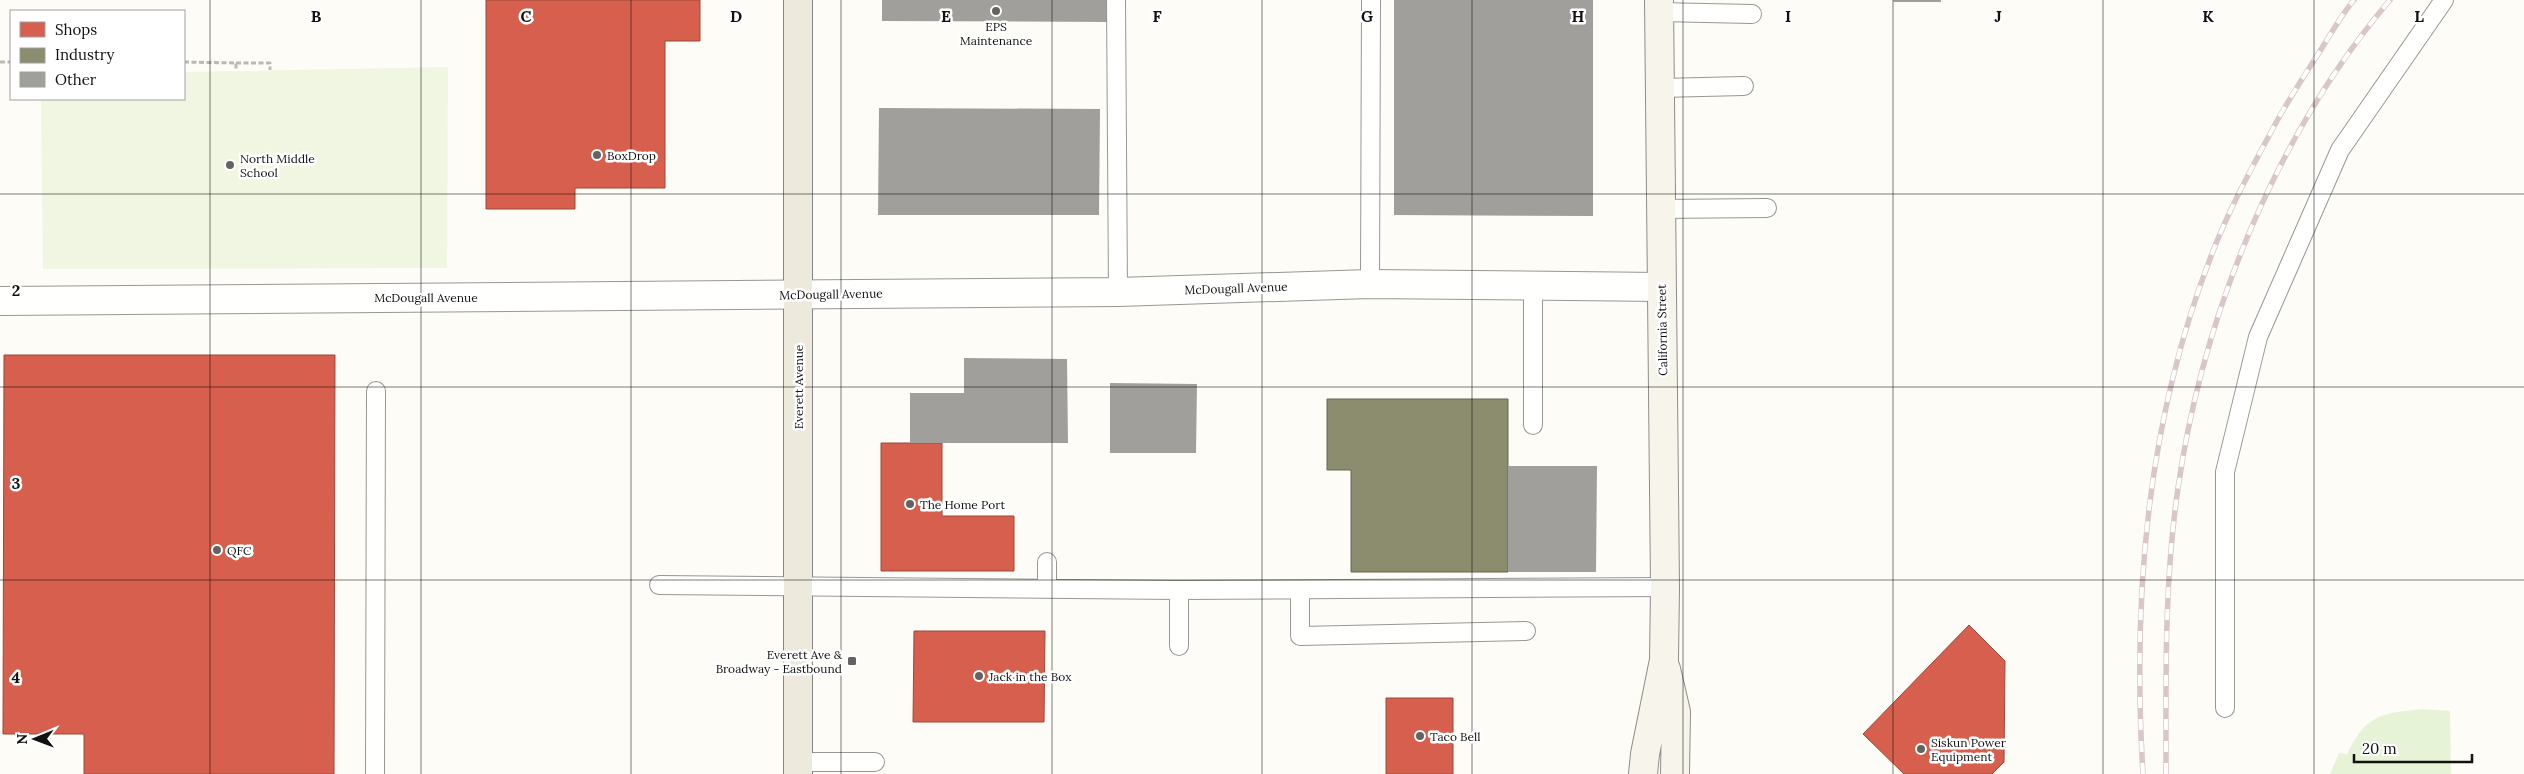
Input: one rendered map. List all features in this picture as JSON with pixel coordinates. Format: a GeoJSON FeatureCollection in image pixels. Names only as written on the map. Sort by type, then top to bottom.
{"type":"FeatureCollection","features":[{"type":"Feature","properties":{"kind":"main road","name":"Everett Avenue"},"geometry":{"type":"LineString","coordinates":[[798,0],[798,768]]}},
{"type":"Feature","properties":{"kind":"street","name":"California Street"},"geometry":{"type":"LineString","coordinates":[[1643,774],[1645,754],[1664,660],[1665,587],[1659,6]]}},
{"type":"Feature","properties":{"kind":"street","name":"McDougall Avenue"},"geometry":{"type":"LineString","coordinates":[[0,300],[1118,292],[1370,284],[1661,287]]}},
{"type":"Feature","properties":{"kind":"street","name":"California Street"},"geometry":{"type":"LineString","coordinates":[[1664,660],[1676,712],[1675,774]]}},
{"type":"Feature","properties":{"kind":"lane"},"geometry":{"type":"LineString","coordinates":[[1116,0],[1118,292]]}},
{"type":"Feature","properties":{"kind":"lane"},"geometry":{"type":"LineString","coordinates":[[1370,284],[1371,0]]}},
{"type":"Feature","properties":{"kind":"lane"},"geometry":{"type":"LineString","coordinates":[[2224,708],[2225,472],[2258,337],[2340,150],[2444,0]]}},
{"type":"Feature","properties":{"kind":"lane"},"geometry":{"type":"LineString","coordinates":[[1659,6],[1752,14]]}},
{"type":"Feature","properties":{"kind":"lane"},"geometry":{"type":"LineString","coordinates":[[1660,88],[1744,86]]}},
{"type":"Feature","properties":{"kind":"lane"},"geometry":{"type":"LineString","coordinates":[[1660,209],[1767,208]]}},
{"type":"Feature","properties":{"kind":"lane"},"geometry":{"type":"LineString","coordinates":[[1533,285],[1533,425]]}},
{"type":"Feature","properties":{"kind":"lane"},"geometry":{"type":"LineString","coordinates":[[375,774],[376,392]]}},
{"type":"Feature","properties":{"kind":"lane"},"geometry":{"type":"LineString","coordinates":[[1047,588],[1048,562]]}},
{"type":"Feature","properties":{"kind":"lane"},"geometry":{"type":"LineString","coordinates":[[659,585],[1179,590],[1665,587]]}},
{"type":"Feature","properties":{"kind":"lane"},"geometry":{"type":"LineString","coordinates":[[1179,590],[1179,646]]}},
{"type":"Feature","properties":{"kind":"lane"},"geometry":{"type":"LineString","coordinates":[[1300,590],[1300,636],[1526,631]]}},
{"type":"Feature","properties":{"kind":"lane"},"geometry":{"type":"LineString","coordinates":[[798,768],[875,762]]}},
{"type":"Feature","properties":{"kind":"path"},"geometry":{"type":"LineString","coordinates":[[185,62],[270,62],[270,70]]}},
{"type":"Feature","properties":{"kind":"path"},"geometry":{"type":"LineString","coordinates":[[236,63],[236,71]]}},
{"type":"Feature","properties":{"kind":"green space","name":"North Middle School"},"geometry":{"type":"Polygon","coordinates":[[[448,67],[447,268],[43,269],[41,100],[185,100],[185,72],[448,67]]]}},
{"type":"Feature","properties":{"kind":"green space"},"geometry":{"type":"Polygon","coordinates":[[[2421,709],[2450,711],[2451,774],[2330,774],[2339,753],[2347,754],[2361,731],[2376,718],[2421,709]]]}},
{"type":"Feature","properties":{"kind":"building: Shops"},"geometry":{"type":"Polygon","coordinates":[[[486,0],[700,0],[700,41],[665,41],[665,188],[575,188],[575,209],[486,209],[486,0]]]}},
{"type":"Feature","properties":{"kind":"building: Shops"},"geometry":{"type":"Polygon","coordinates":[[[4,355],[335,355],[334,774],[84,774],[84,734],[3,734],[4,355]]]}},
{"type":"Feature","properties":{"kind":"building: Shops"},"geometry":{"type":"Polygon","coordinates":[[[881,443],[942,443],[942,516],[1014,516],[1014,571],[881,571],[881,443]]]}},
{"type":"Feature","properties":{"kind":"building: Shops"},"geometry":{"type":"Polygon","coordinates":[[[1969,625],[2005,661],[2004,762],[1992,774],[1904,774],[1863,734],[1969,625]]]}},
{"type":"Feature","properties":{"kind":"building: Shops","name":"Jack in the Box"},"geometry":{"type":"Polygon","coordinates":[[[914,631],[1045,631],[1044,722],[913,722],[914,631]]]}},
{"type":"Feature","properties":{"kind":"building: Shops","name":"Taco Bell"},"geometry":{"type":"Polygon","coordinates":[[[1386,698],[1453,698],[1453,774],[1386,774],[1386,698]]]}},
{"type":"Feature","properties":{"kind":"building: Industry"},"geometry":{"type":"Polygon","coordinates":[[[1327,399],[1508,399],[1508,572],[1351,572],[1351,470],[1327,470],[1327,399]]]}},
{"type":"Feature","properties":{"kind":"building: Other","name":"EPS Maintenance"},"geometry":{"type":"Polygon","coordinates":[[[882,0],[1110,0],[1110,22],[882,21],[882,0]]]}},
{"type":"Feature","properties":{"kind":"building: Other"},"geometry":{"type":"Polygon","coordinates":[[[1394,0],[1593,0],[1593,216],[1394,215],[1394,0]]]}},
{"type":"Feature","properties":{"kind":"building: Other"},"geometry":{"type":"Polygon","coordinates":[[[1893,0],[1941,0],[1941,2],[1894,2],[1893,0]]]}},
{"type":"Feature","properties":{"kind":"building: Other"},"geometry":{"type":"Polygon","coordinates":[[[879,108],[1100,109],[1099,215],[878,215],[879,108]]]}},
{"type":"Feature","properties":{"kind":"building: Other"},"geometry":{"type":"Polygon","coordinates":[[[964,358],[1067,359],[1068,443],[910,443],[910,393],[964,393],[964,358]]]}},
{"type":"Feature","properties":{"kind":"building: Other"},"geometry":{"type":"Polygon","coordinates":[[[1110,383],[1197,384],[1196,453],[1110,453],[1110,383]]]}},
{"type":"Feature","properties":{"kind":"building: Other"},"geometry":{"type":"Polygon","coordinates":[[[1508,466],[1597,466],[1596,572],[1508,572],[1508,466]]]}},
{"type":"Feature","properties":{"kind":"railway"},"geometry":{"type":"LineString","coordinates":[[2143,774],[2140,707],[2140,640],[2143,574],[2149,508],[2159,443],[2173,378],[2191,314],[2213,251],[2233,206],[2255,161],[2295,90],[2337,23],[2354,0]]}},
{"type":"Feature","properties":{"kind":"railway"},"geometry":{"type":"LineString","coordinates":[[2166,774],[2168,595],[2173,524],[2190,423],[2206,358],[2226,293],[2251,229],[2279,168],[2312,108],[2349,52],[2390,0]]}},
{"type":"Feature","properties":{"kind":"place","name":"EPS Maintenance"},"geometry":{"type":"Point","coordinates":[996,11]}},
{"type":"Feature","properties":{"kind":"place","name":"BoxDrop"},"geometry":{"type":"Point","coordinates":[597,155]}},
{"type":"Feature","properties":{"kind":"place","name":"North Middle School"},"geometry":{"type":"Point","coordinates":[230,165]}},
{"type":"Feature","properties":{"kind":"place","name":"The Home Port"},"geometry":{"type":"Point","coordinates":[910,504]}},
{"type":"Feature","properties":{"kind":"place","name":"QFC"},"geometry":{"type":"Point","coordinates":[217,550]}},
{"type":"Feature","properties":{"kind":"place","name":"Everett Ave & Broadway - Eastbound"},"geometry":{"type":"Point","coordinates":[852,661]}},
{"type":"Feature","properties":{"kind":"place","name":"Jack in the Box"},"geometry":{"type":"Point","coordinates":[979,676]}},
{"type":"Feature","properties":{"kind":"place","name":"Taco Bell"},"geometry":{"type":"Point","coordinates":[1420,736]}},
{"type":"Feature","properties":{"kind":"place","name":"Siskun Power Equipment"},"geometry":{"type":"Point","coordinates":[1921,749]}}]}
